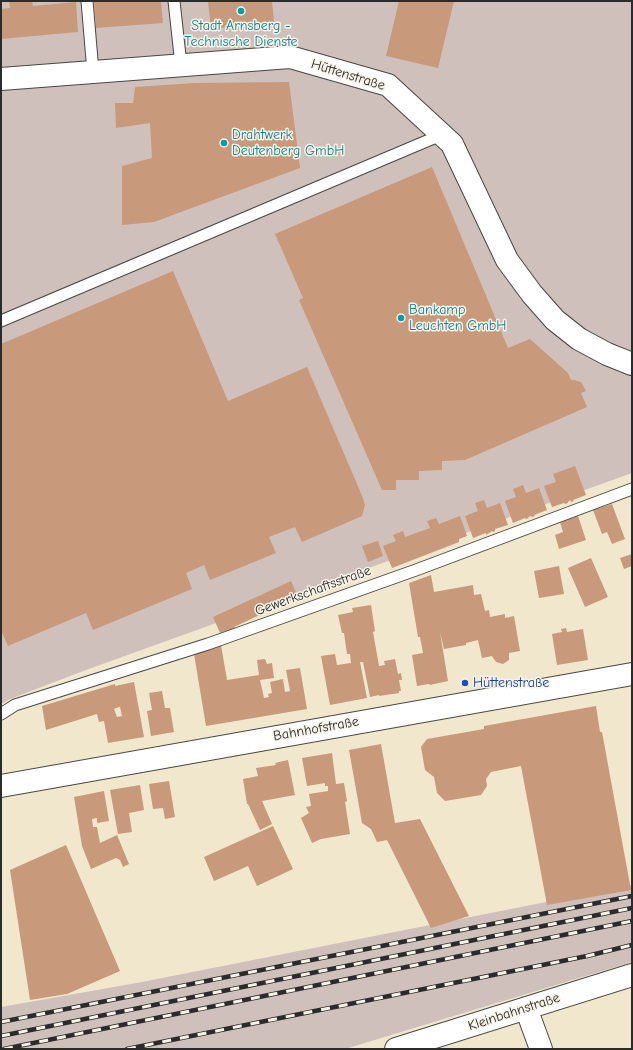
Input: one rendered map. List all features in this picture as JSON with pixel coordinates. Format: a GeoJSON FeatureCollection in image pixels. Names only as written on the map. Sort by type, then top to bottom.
{"type":"FeatureCollection","features":[{"type":"Feature","properties":{"kind":"street","name":"Hüttenstraße"},"geometry":{"type":"LineString","coordinates":[[1,79],[290,57],[388,85],[452,144],[507,260],[532,294],[555,320],[579,340],[607,354],[632,364]]}},
{"type":"Feature","properties":{"kind":"street","name":"Bahnhofstraße"},"geometry":{"type":"LineString","coordinates":[[1,786],[632,674]]}},
{"type":"Feature","properties":{"kind":"street","name":"Kleinbahnstraße"},"geometry":{"type":"LineString","coordinates":[[396,1049],[632,974]]}},
{"type":"Feature","properties":{"kind":"street"},"geometry":{"type":"LineString","coordinates":[[526,1008],[540,1049]]}},
{"type":"Feature","properties":{"kind":"lane"},"geometry":{"type":"LineString","coordinates":[[86,1],[93,72]]}},
{"type":"Feature","properties":{"kind":"lane"},"geometry":{"type":"LineString","coordinates":[[174,1],[181,65]]}},
{"type":"Feature","properties":{"kind":"lane"},"geometry":{"type":"LineString","coordinates":[[1,321],[442,135]]}},
{"type":"Feature","properties":{"kind":"lane","name":"Gewerkschaftsstraße"},"geometry":{"type":"LineString","coordinates":[[1,714],[14,705],[208,644],[416,570],[632,489]]}},
{"type":"Feature","properties":{"kind":"shaded area"},"geometry":{"type":"Polygon","coordinates":[[[1,1],[632,1],[632,473],[86,670],[10,699],[1,704],[1,1]]]}},
{"type":"Feature","properties":{"kind":"shaded area"},"geometry":{"type":"Polygon","coordinates":[[[632,885],[632,962],[345,1049],[1,1049],[1,1007],[142,982],[632,885]]]}},
{"type":"Feature","properties":{"kind":"building"},"geometry":{"type":"Polygon","coordinates":[[[9,1],[32,1],[33,6],[76,2],[78,32],[1,39],[1,9],[10,8],[9,1]]]}},
{"type":"Feature","properties":{"kind":"building"},"geometry":{"type":"Polygon","coordinates":[[[94,1],[161,1],[163,23],[96,28],[94,1]]]}},
{"type":"Feature","properties":{"kind":"building","name":"Stadt Arnsberg - Technische Dienste"},"geometry":{"type":"Polygon","coordinates":[[[208,1],[272,1],[274,22],[211,29],[208,1]]]}},
{"type":"Feature","properties":{"kind":"building"},"geometry":{"type":"Polygon","coordinates":[[[399,1],[454,1],[438,68],[386,56],[399,1]]]}},
{"type":"Feature","properties":{"kind":"building","name":"Drahtwerk Deutenberg GmbH"},"geometry":{"type":"Polygon","coordinates":[[[289,82],[300,168],[154,222],[122,225],[122,166],[152,158],[150,123],[116,128],[115,103],[133,103],[135,87],[195,83],[289,82]]]}},
{"type":"Feature","properties":{"kind":"building","name":"Bankamp Leuchten GmbH"},"geometry":{"type":"Polygon","coordinates":[[[432,167],[508,348],[530,339],[568,373],[571,380],[581,382],[586,391],[581,393],[587,407],[465,460],[442,461],[442,470],[419,471],[419,480],[396,480],[396,490],[382,490],[299,300],[303,298],[275,234],[432,167]]]}},
{"type":"Feature","properties":{"kind":"building"},"geometry":{"type":"Polygon","coordinates":[[[173,271],[228,401],[307,367],[363,498],[365,505],[362,516],[302,542],[295,527],[269,537],[276,553],[210,580],[204,565],[186,573],[192,589],[93,630],[86,613],[8,646],[1,630],[1,344],[173,271]]]}},
{"type":"Feature","properties":{"kind":"building"},"geometry":{"type":"Polygon","coordinates":[[[575,466],[586,495],[573,500],[574,501],[571,502],[570,500],[568,503],[552,507],[544,486],[556,482],[553,474],[575,466]]]}},
{"type":"Feature","properties":{"kind":"building"},"geometry":{"type":"Polygon","coordinates":[[[523,485],[526,493],[539,488],[547,510],[534,515],[535,516],[531,516],[513,523],[505,501],[516,497],[513,489],[523,485]]]}},
{"type":"Feature","properties":{"kind":"building"},"geometry":{"type":"Polygon","coordinates":[[[484,500],[487,508],[500,503],[508,525],[495,529],[495,531],[492,531],[486,535],[486,533],[473,538],[465,516],[478,511],[475,503],[484,500]]]}},
{"type":"Feature","properties":{"kind":"building"},"geometry":{"type":"Polygon","coordinates":[[[612,504],[625,539],[612,544],[607,532],[602,534],[593,510],[612,504]]]}},
{"type":"Feature","properties":{"kind":"building"},"geometry":{"type":"Polygon","coordinates":[[[460,516],[467,536],[459,539],[459,542],[392,568],[383,546],[396,541],[393,535],[403,531],[405,537],[430,528],[427,521],[436,518],[439,524],[460,516]]]}},
{"type":"Feature","properties":{"kind":"building"},"geometry":{"type":"Polygon","coordinates":[[[578,516],[586,540],[559,549],[555,535],[563,532],[560,522],[578,516]]]}},
{"type":"Feature","properties":{"kind":"building"},"geometry":{"type":"Polygon","coordinates":[[[378,541],[383,556],[368,562],[362,546],[378,541]]]}},
{"type":"Feature","properties":{"kind":"building"},"geometry":{"type":"Polygon","coordinates":[[[632,554],[632,566],[624,569],[620,558],[632,554]]]}},
{"type":"Feature","properties":{"kind":"building"},"geometry":{"type":"Polygon","coordinates":[[[591,558],[608,597],[585,607],[568,568],[591,558]]]}},
{"type":"Feature","properties":{"kind":"building"},"geometry":{"type":"Polygon","coordinates":[[[559,566],[564,594],[539,598],[534,571],[559,566]]]}},
{"type":"Feature","properties":{"kind":"building"},"geometry":{"type":"Polygon","coordinates":[[[431,575],[434,592],[473,585],[474,595],[481,594],[485,611],[489,610],[490,617],[505,614],[505,618],[514,616],[520,651],[509,653],[509,660],[503,664],[496,662],[492,656],[482,658],[478,640],[466,643],[466,645],[444,649],[440,632],[448,681],[417,686],[412,655],[423,653],[420,637],[418,637],[409,583],[431,575]]]}},
{"type":"Feature","properties":{"kind":"building"},"geometry":{"type":"Polygon","coordinates":[[[291,581],[298,597],[234,627],[235,628],[220,633],[213,617],[291,581]]]}},
{"type":"Feature","properties":{"kind":"building"},"geometry":{"type":"Polygon","coordinates":[[[371,605],[375,631],[373,632],[379,666],[385,665],[384,661],[395,659],[398,674],[401,673],[402,680],[399,680],[401,691],[399,691],[399,693],[370,697],[363,662],[360,662],[367,698],[330,705],[321,656],[335,654],[337,665],[351,663],[350,654],[347,654],[344,633],[342,633],[338,615],[353,612],[352,608],[371,605]]]}},
{"type":"Feature","properties":{"kind":"building"},"geometry":{"type":"Polygon","coordinates":[[[566,628],[567,632],[583,629],[588,660],[557,665],[552,634],[562,632],[561,629],[566,628]]]}},
{"type":"Feature","properties":{"kind":"building"},"geometry":{"type":"Polygon","coordinates":[[[221,645],[227,680],[259,675],[257,660],[265,659],[267,664],[272,663],[274,678],[260,680],[264,698],[269,697],[268,694],[272,693],[270,682],[283,679],[285,692],[290,691],[286,670],[300,668],[307,709],[206,726],[194,654],[221,645]]]}},
{"type":"Feature","properties":{"kind":"building"},"geometry":{"type":"Polygon","coordinates":[[[134,682],[144,737],[108,743],[104,721],[99,722],[97,714],[46,730],[42,706],[115,684],[115,686],[134,682]],[[120,707],[114,709],[117,717],[122,716],[120,707]]]}},
{"type":"Feature","properties":{"kind":"building"},"geometry":{"type":"Polygon","coordinates":[[[162,691],[165,708],[170,708],[174,732],[151,736],[147,711],[152,710],[149,693],[162,691]]]}},
{"type":"Feature","properties":{"kind":"building"},"geometry":{"type":"Polygon","coordinates":[[[596,706],[631,890],[547,905],[521,766],[491,772],[486,779],[487,786],[481,795],[445,801],[437,793],[434,777],[425,770],[421,747],[427,739],[484,729],[484,726],[596,706]]]}},
{"type":"Feature","properties":{"kind":"building"},"geometry":{"type":"Polygon","coordinates":[[[381,744],[395,823],[420,819],[469,916],[431,928],[387,840],[377,842],[371,829],[362,823],[349,750],[381,744]]]}},
{"type":"Feature","properties":{"kind":"building"},"geometry":{"type":"Polygon","coordinates":[[[332,753],[336,784],[344,783],[347,801],[345,802],[350,834],[321,839],[312,843],[301,818],[309,813],[306,807],[311,806],[309,794],[328,791],[328,786],[325,786],[325,783],[307,786],[302,758],[332,753]]]}},
{"type":"Feature","properties":{"kind":"building"},"geometry":{"type":"Polygon","coordinates":[[[288,760],[295,795],[262,801],[272,824],[260,830],[247,804],[243,779],[258,776],[256,768],[276,765],[275,763],[288,760]]]}},
{"type":"Feature","properties":{"kind":"building"},"geometry":{"type":"Polygon","coordinates":[[[169,781],[175,817],[165,819],[163,808],[153,809],[149,784],[169,781]]]}},
{"type":"Feature","properties":{"kind":"building"},"geometry":{"type":"Polygon","coordinates":[[[140,785],[144,810],[129,813],[132,832],[118,834],[110,790],[140,785]]]}},
{"type":"Feature","properties":{"kind":"building"},"geometry":{"type":"Polygon","coordinates":[[[104,791],[109,821],[97,823],[97,818],[92,819],[93,827],[97,827],[100,843],[117,835],[129,864],[123,867],[120,860],[116,858],[91,869],[82,846],[74,797],[104,791]]]}},
{"type":"Feature","properties":{"kind":"building"},"geometry":{"type":"Polygon","coordinates":[[[273,826],[293,869],[257,886],[248,866],[214,881],[204,857],[273,826]]]}},
{"type":"Feature","properties":{"kind":"building"},"geometry":{"type":"Polygon","coordinates":[[[66,845],[120,971],[67,994],[30,1000],[10,870],[66,845]]]}},
{"type":"Feature","properties":{"kind":"railway"},"geometry":{"type":"LineString","coordinates":[[1,1022],[632,896]]}},
{"type":"Feature","properties":{"kind":"railway"},"geometry":{"type":"LineString","coordinates":[[1,1036],[632,908]]}},
{"type":"Feature","properties":{"kind":"railway"},"geometry":{"type":"LineString","coordinates":[[4,1049],[632,921]]}},
{"type":"Feature","properties":{"kind":"railway"},"geometry":{"type":"LineString","coordinates":[[127,1049],[587,956],[632,945]]}},
{"type":"Feature","properties":{"kind":"place","name":"Stadt Arnsberg - Technische Dienste"},"geometry":{"type":"Point","coordinates":[241,11]}},
{"type":"Feature","properties":{"kind":"place","name":"Drahtwerk Deutenberg GmbH"},"geometry":{"type":"Point","coordinates":[224,143]}},
{"type":"Feature","properties":{"kind":"place","name":"Bankamp Leuchten GmbH"},"geometry":{"type":"Point","coordinates":[401,318]}},
{"type":"Feature","properties":{"kind":"place","name":"Hüttenstraße"},"geometry":{"type":"Point","coordinates":[465,683]}}]}
